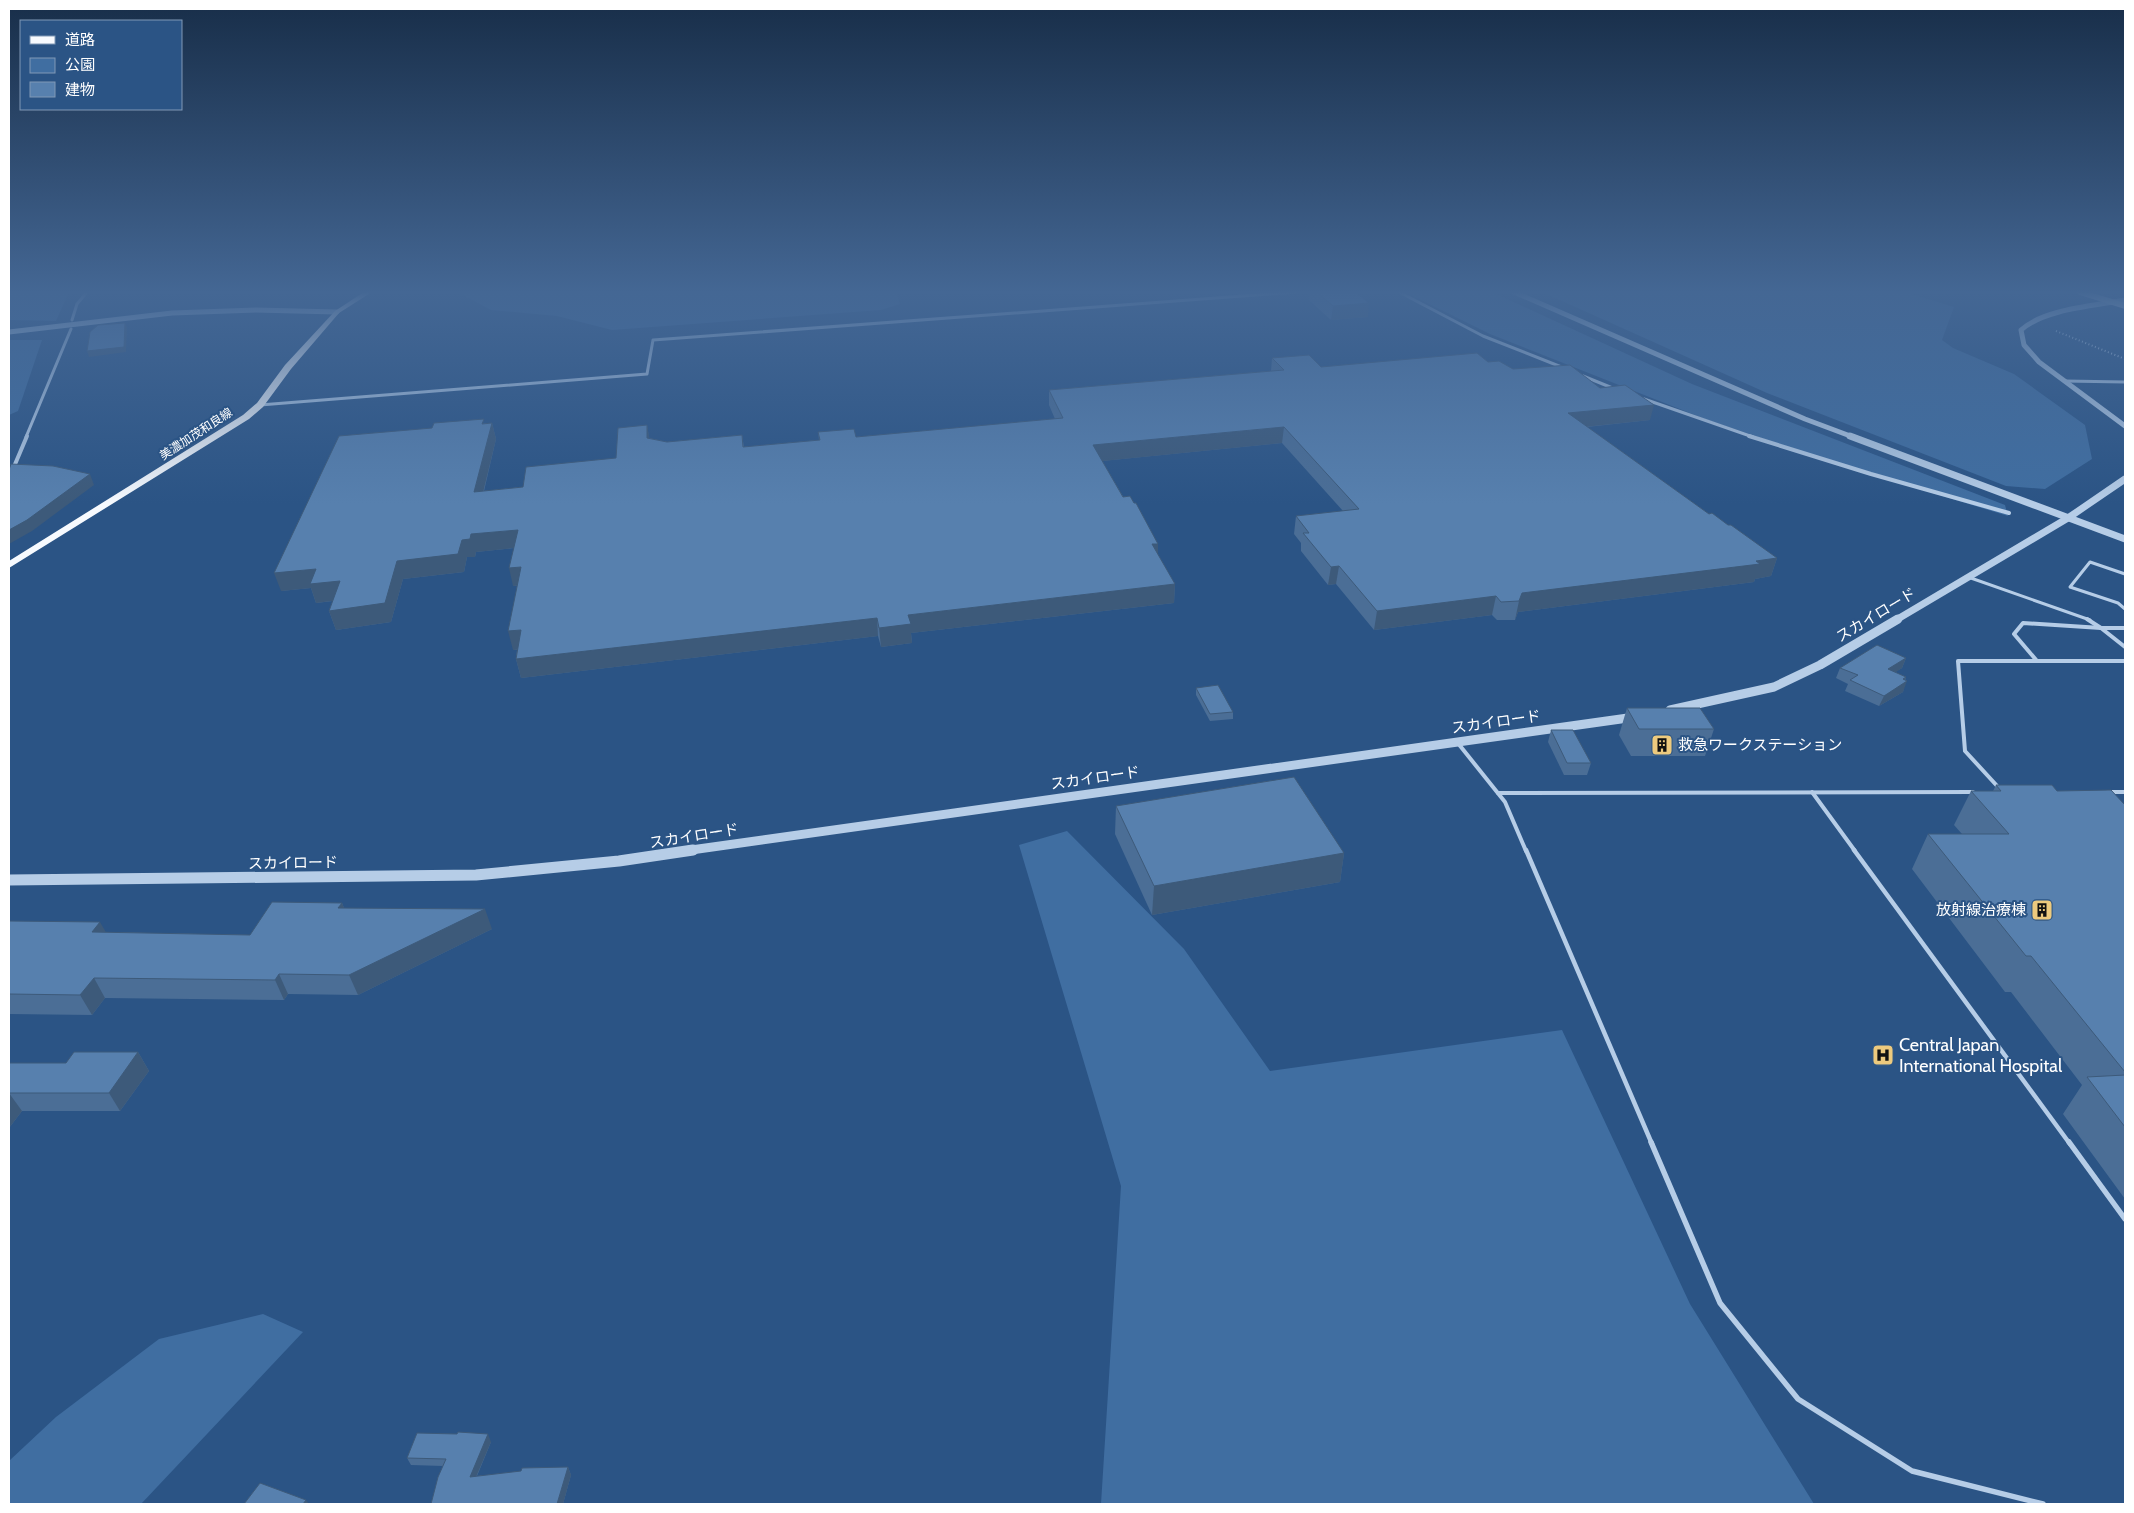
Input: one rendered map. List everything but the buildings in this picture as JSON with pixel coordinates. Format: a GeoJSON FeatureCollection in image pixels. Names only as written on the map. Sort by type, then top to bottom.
{"type":"FeatureCollection","features":[{"type":"Feature","properties":{"kind":"main road","name":"美濃加茂和良線"},"geometry":{"type":"LineString","coordinates":[[9,565],[246,417],[260,405],[292,363]]}},
{"type":"Feature","properties":{"kind":"street"},"geometry":{"type":"LineString","coordinates":[[11,476],[58,363]]}},
{"type":"Feature","properties":{"kind":"street"},"geometry":{"type":"LineString","coordinates":[[260,405],[647,374],[649,363]]}},
{"type":"Feature","properties":{"kind":"street"},"geometry":{"type":"LineString","coordinates":[[1549,363],[1572,372]]}},
{"type":"Feature","properties":{"kind":"street"},"geometry":{"type":"LineString","coordinates":[[1676,363],[1805,419],[2125,539]]}},
{"type":"Feature","properties":{"kind":"street"},"geometry":{"type":"LineString","coordinates":[[2040,363],[2125,426]]}},
{"type":"Feature","properties":{"kind":"street"},"geometry":{"type":"LineString","coordinates":[[1581,375],[1617,389]]}},
{"type":"Feature","properties":{"kind":"street"},"geometry":{"type":"LineString","coordinates":[[2065,381],[2125,382]]}},
{"type":"Feature","properties":{"kind":"street"},"geometry":{"type":"LineString","coordinates":[[1635,396],[1779,447],[1918,490],[2009,513]]}},
{"type":"Feature","properties":{"kind":"street","name":"スカイロード"},"geometry":{"type":"LineString","coordinates":[[9,880],[476,875],[619,861],[1653,713],[1774,687],[1820,665],[2068,518],[2125,479]]}},
{"type":"Feature","properties":{"kind":"lane"},"geometry":{"type":"LineString","coordinates":[[2125,574],[2090,562],[2070,587],[2118,603],[2125,609]]}},
{"type":"Feature","properties":{"kind":"lane"},"geometry":{"type":"LineString","coordinates":[[1968,577],[2091,620],[2125,647]]}},
{"type":"Feature","properties":{"kind":"lane"},"geometry":{"type":"LineString","coordinates":[[2118,603],[2125,602]]}},
{"type":"Feature","properties":{"kind":"lane"},"geometry":{"type":"LineString","coordinates":[[2037,661],[2014,634],[2023,624],[2125,628]]}},
{"type":"Feature","properties":{"kind":"lane"},"geometry":{"type":"LineString","coordinates":[[1993,792],[2003,792],[1965,751],[1958,661],[2125,661]]}},
{"type":"Feature","properties":{"kind":"lane"},"geometry":{"type":"LineString","coordinates":[[1457,742],[1505,802],[1720,1303],[1798,1398],[1912,1472],[2043,1504]]}},
{"type":"Feature","properties":{"kind":"lane"},"geometry":{"type":"LineString","coordinates":[[1812,792],[2125,1219]]}},
{"type":"Feature","properties":{"kind":"lane"},"geometry":{"type":"LineString","coordinates":[[1498,793],[1974,792]]}},
{"type":"Feature","properties":{"kind":"lane"},"geometry":{"type":"LineString","coordinates":[[2106,792],[2125,792]]}},
{"type":"Feature","properties":{"kind":"green space"},"geometry":{"type":"Polygon","coordinates":[[[9,363],[34,363],[18,411],[9,415],[9,363]]]}},
{"type":"Feature","properties":{"kind":"green space"},"geometry":{"type":"Polygon","coordinates":[[[1562,363],[1645,363],[1692,384],[2005,505],[2008,516],[1854,469],[1705,419],[1562,363]]]}},
{"type":"Feature","properties":{"kind":"green space"},"geometry":{"type":"Polygon","coordinates":[[[1699,363],[1987,363],[2014,374],[2085,425],[2092,459],[2045,489],[2006,486],[1767,393],[1699,363]]]}},
{"type":"Feature","properties":{"kind":"green space"},"geometry":{"type":"Polygon","coordinates":[[[1067,831],[1184,949],[1270,1071],[1562,1030],[1690,1304],[1814,1504],[1101,1504],[1121,1186],[1019,845],[1067,831]]]}},
{"type":"Feature","properties":{"kind":"green space"},"geometry":{"type":"Polygon","coordinates":[[[263,1314],[303,1332],[141,1504],[9,1504],[9,1461],[56,1417],[159,1339],[263,1314]]]}},
{"type":"Feature","properties":{"kind":"place","name":"救急ワークステーション"},"geometry":{"type":"Point","coordinates":[1662,745]}},
{"type":"Feature","properties":{"kind":"place","name":"放射線治療棟"},"geometry":{"type":"Point","coordinates":[2042,910]}},
{"type":"Feature","properties":{"kind":"place","name":"Central Japan International Hospital"},"geometry":{"type":"Point","coordinates":[1883,1055]}}]}
